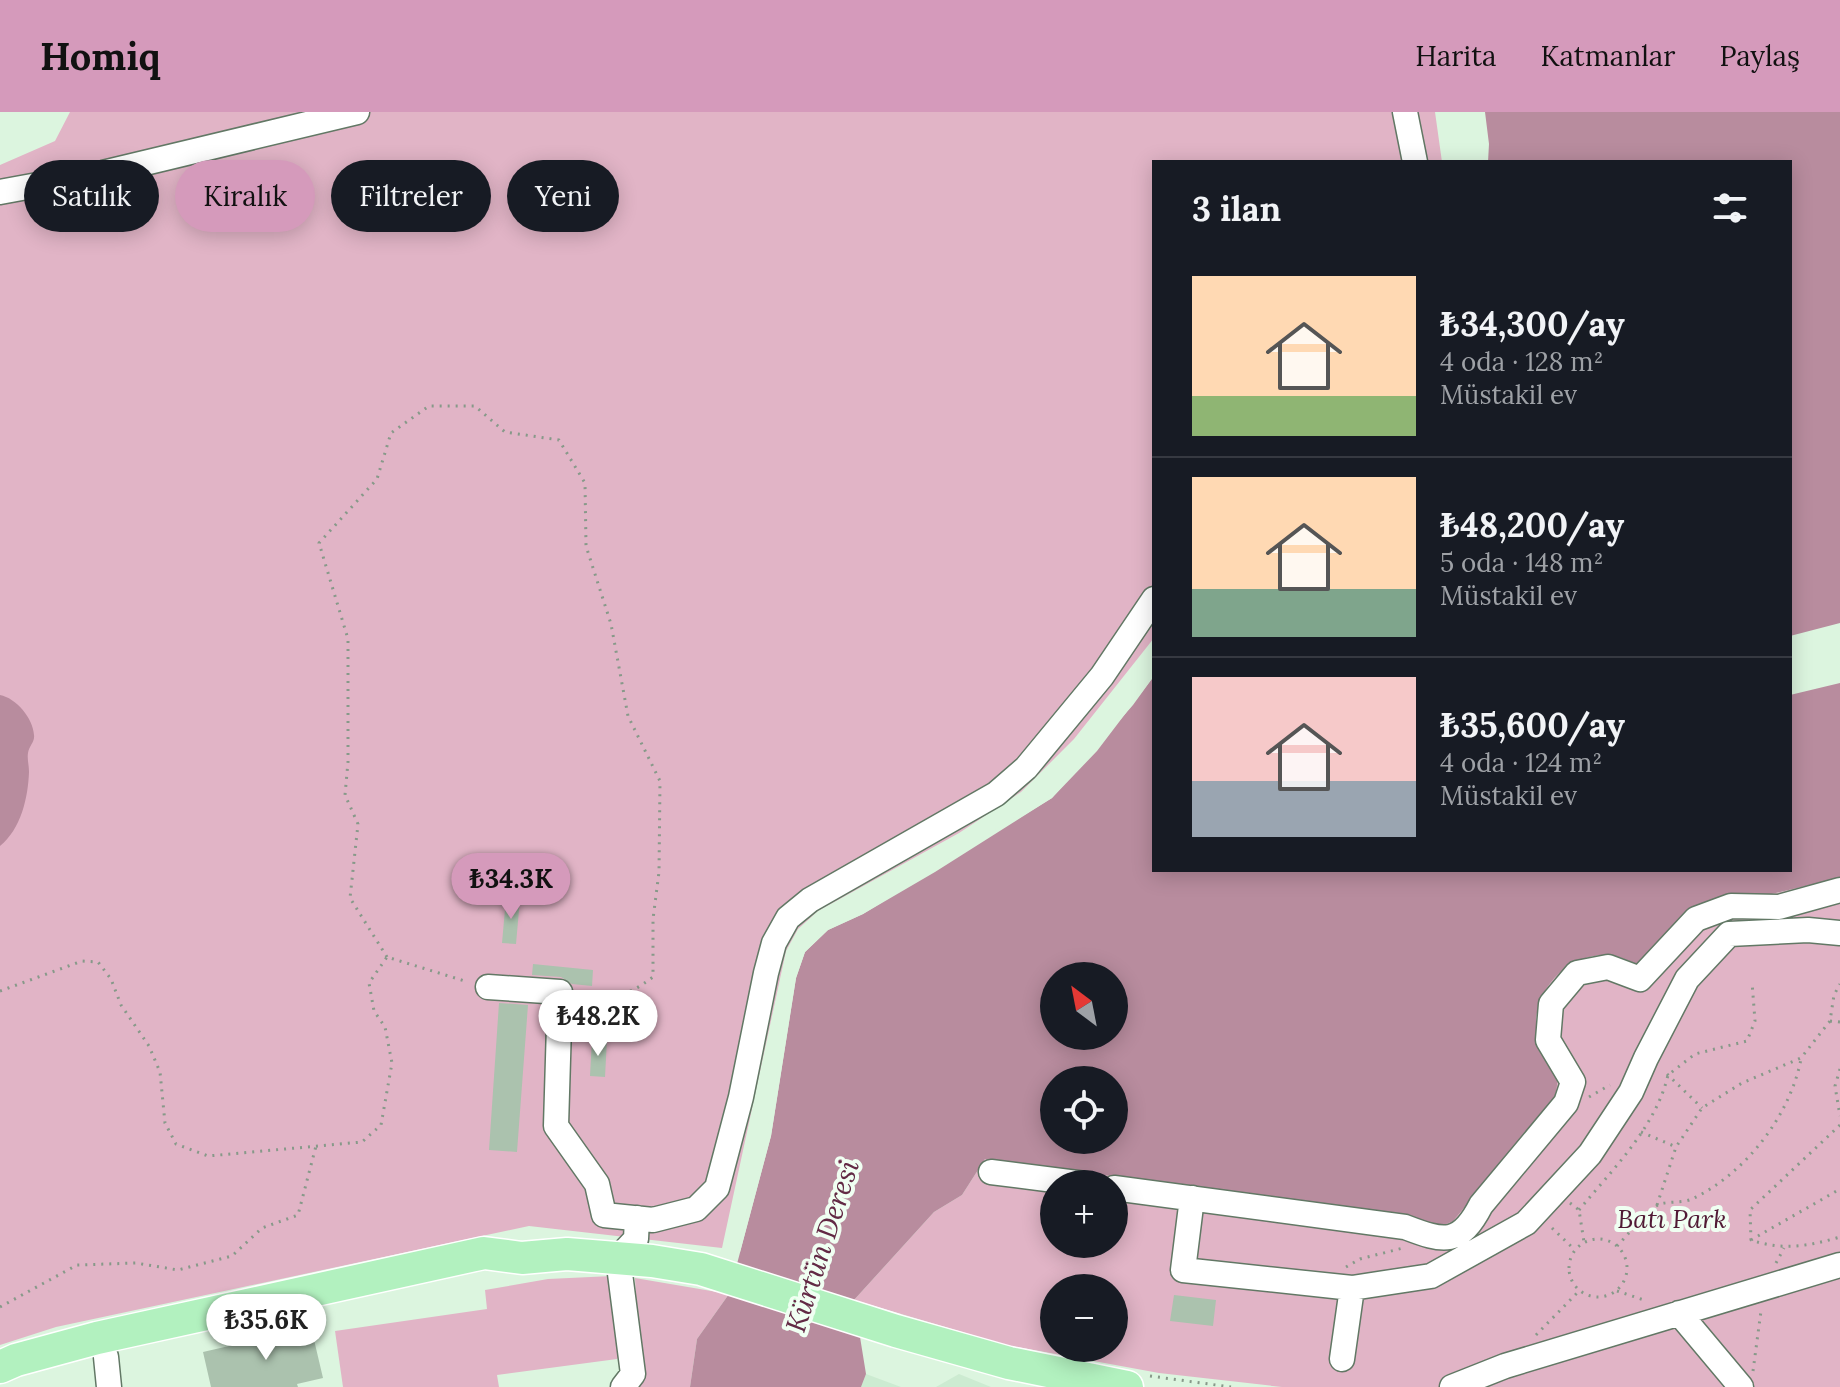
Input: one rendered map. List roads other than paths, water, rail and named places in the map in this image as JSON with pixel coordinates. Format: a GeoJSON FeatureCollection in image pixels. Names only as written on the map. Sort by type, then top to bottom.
{"type":"FeatureCollection","features":[{"type":"Feature","properties":{"kind":"main road"},"geometry":{"type":"LineString","coordinates":[[6,1387],[101,1365],[484,1253],[522,1258],[567,1254],[652,1261],[701,1269],[1009,1363],[1127,1387]]}},
{"type":"Feature","properties":{"kind":"main road"},"geometry":{"type":"LineString","coordinates":[[0,1367],[16,1360],[101,1365]]}},
{"type":"Feature","properties":{"kind":"main road"},"geometry":{"type":"LineString","coordinates":[[1009,1363],[1066,1387]]}},
{"type":"Feature","properties":{"kind":"street"},"geometry":{"type":"LineString","coordinates":[[0,192],[103,173],[357,112]]}},
{"type":"Feature","properties":{"kind":"street"},"geometry":{"type":"LineString","coordinates":[[1405,112],[1415,160]]}},
{"type":"Feature","properties":{"kind":"street"},"geometry":{"type":"LineString","coordinates":[[488,987],[560,992],[556,1126],[597,1184],[604,1215],[653,1220],[696,1209],[717,1188],[741,1097],[766,973],[774,943],[788,918],[810,900],[996,794],[1026,768],[1102,676],[1152,602]]}},
{"type":"Feature","properties":{"kind":"street"},"geometry":{"type":"LineString","coordinates":[[1128,1190],[1405,1227],[1436,1239],[1454,1236],[1471,1224],[1481,1205],[1566,1103],[1573,1082],[1548,1040],[1551,1004],[1577,973],[1608,967],[1640,979],[1696,919],[1731,906],[1779,907],[1840,890]]}},
{"type":"Feature","properties":{"kind":"street"},"geometry":{"type":"LineString","coordinates":[[1192,1198],[1183,1270],[1343,1287],[1431,1276],[1526,1223],[1557,1192],[1590,1154],[1631,1092],[1687,979],[1729,934],[1808,930],[1840,933]]}},
{"type":"Feature","properties":{"kind":"street"},"geometry":{"type":"LineString","coordinates":[[991,1172],[1040,1178]]}},
{"type":"Feature","properties":{"kind":"street"},"geometry":{"type":"LineString","coordinates":[[623,1387],[633,1374],[618,1258],[636,1239],[637,1218]]}},
{"type":"Feature","properties":{"kind":"street"},"geometry":{"type":"LineString","coordinates":[[1452,1387],[1505,1366],[1840,1265]]}},
{"type":"Feature","properties":{"kind":"street"},"geometry":{"type":"LineString","coordinates":[[1342,1359],[1343,1287]]}},
{"type":"Feature","properties":{"kind":"street"},"geometry":{"type":"LineString","coordinates":[[1679,1313],[1747,1380]]}},
{"type":"Feature","properties":{"kind":"water"},"geometry":{"type":"Polygon","coordinates":[[[1485,112],[1840,112],[1840,623],[1792,635],[1792,160],[1488,160],[1485,112]]]}},
{"type":"Feature","properties":{"kind":"water","name":"Kürtün Deresi"},"geometry":{"type":"Polygon","coordinates":[[[1152,679],[1152,872],[1792,872],[1792,695],[1840,683],[1840,878],[1687,914],[1637,964],[1606,955],[1591,957],[1564,969],[1545,991],[1536,1019],[1538,1040],[1557,1080],[1555,1098],[1453,1221],[1441,1226],[1405,1216],[1128,1178],[1128,1170],[1066,1170],[985,1159],[962,1195],[934,1212],[854,1300],[866,1374],[861,1387],[690,1387],[697,1339],[729,1294],[771,1136],[796,978],[805,952],[828,930],[863,914],[1052,798],[1152,679]]]}},
{"type":"Feature","properties":{"kind":"water"},"geometry":{"type":"Polygon","coordinates":[[[0,695],[23,710],[31,722],[34,737],[28,753],[28,782],[22,812],[13,831],[0,846],[0,695]]]}},
{"type":"Feature","properties":{"kind":"park label","name":"Batı Park"},"geometry":{"type":"Point","coordinates":[1672,1219]}}]}
